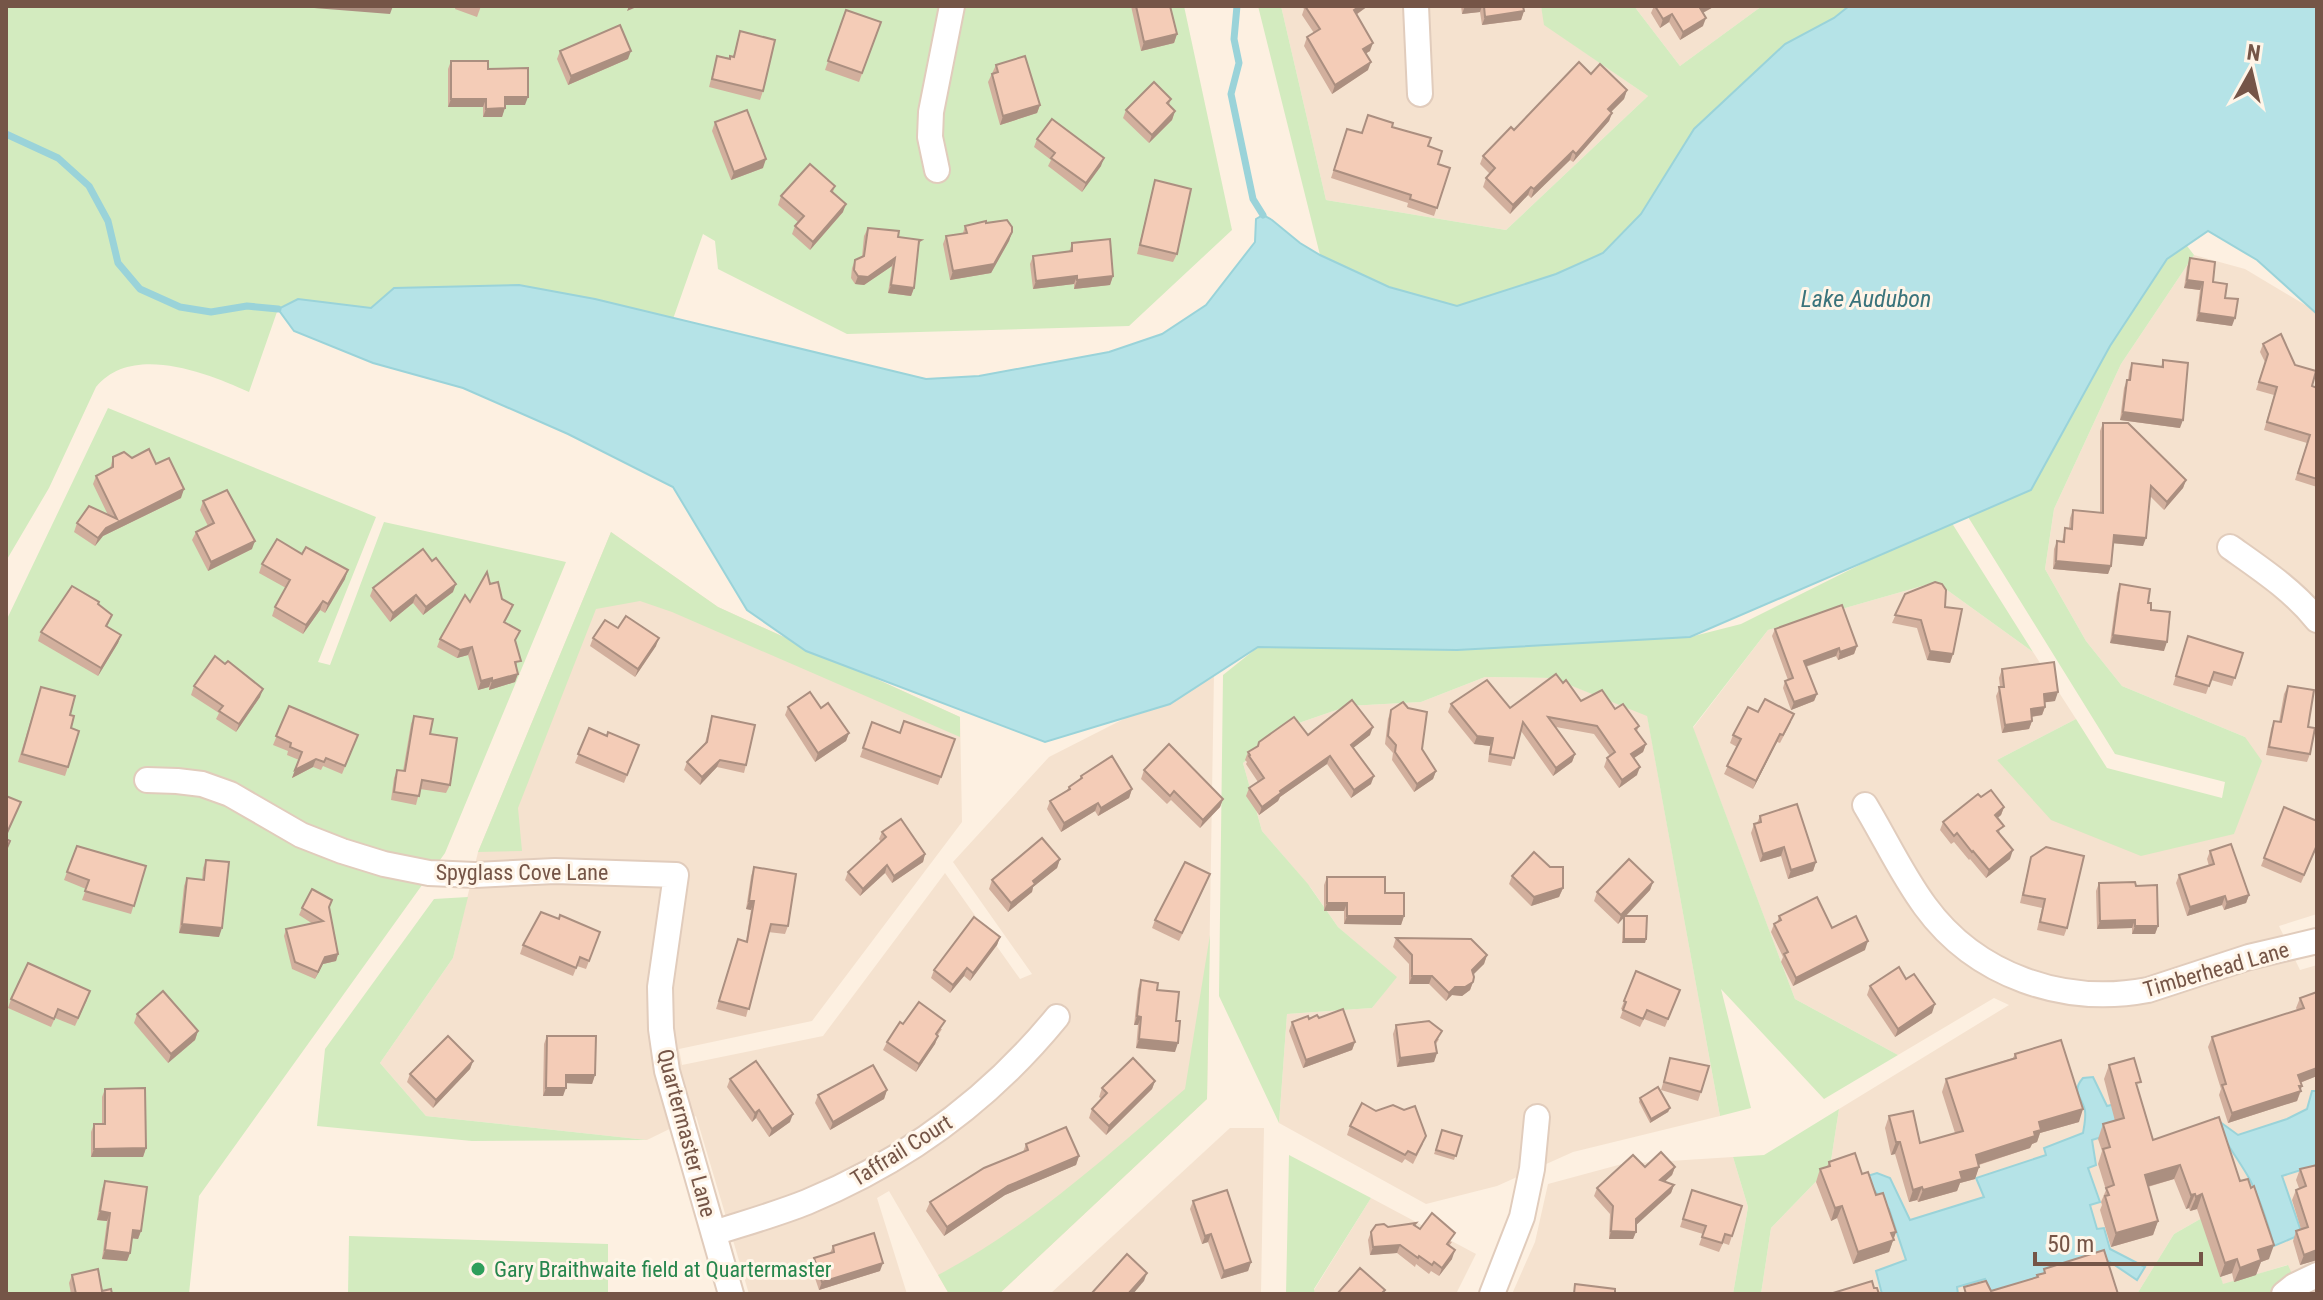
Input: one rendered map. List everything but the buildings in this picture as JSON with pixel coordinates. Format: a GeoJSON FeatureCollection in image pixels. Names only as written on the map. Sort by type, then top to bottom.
{"type":"FeatureCollection","features":[{"type":"Feature","properties":{"kind":"street"},"geometry":{"type":"LineString","coordinates":[[937,170],[930,137],[931,112],[952,6]]}},
{"type":"Feature","properties":{"kind":"street"},"geometry":{"type":"LineString","coordinates":[[1416,6],[1420,94]]}},
{"type":"Feature","properties":{"kind":"street"},"geometry":{"type":"LineString","coordinates":[[2230,547],[2273,578],[2317,620]]}},
{"type":"Feature","properties":{"kind":"street","name":"Spyglass Cove Lane"},"geometry":{"type":"LineString","coordinates":[[147,780],[202,784],[230,794],[301,835],[384,864],[429,873],[475,875],[555,871],[676,875]]}},
{"type":"Feature","properties":{"kind":"street","name":"Timberhead Lane"},"geometry":{"type":"LineString","coordinates":[[1865,805],[1924,905],[1946,931],[1972,954],[2026,982],[2061,992],[2095,995],[2131,993],[2249,957],[2317,941]]}},
{"type":"Feature","properties":{"kind":"street","name":"Quartermaster Lane"},"geometry":{"type":"LineString","coordinates":[[676,875],[660,987],[661,1029],[667,1071],[731,1294]]}},
{"type":"Feature","properties":{"kind":"street","name":"Taffrail Court"},"geometry":{"type":"LineString","coordinates":[[714,1233],[805,1203],[858,1179],[910,1150],[997,1083],[1035,1045],[1057,1017]]}},
{"type":"Feature","properties":{"kind":"street"},"geometry":{"type":"LineString","coordinates":[[1492,1294],[1522,1217],[1532,1169],[1537,1117]]}},
{"type":"Feature","properties":{"kind":"street"},"geometry":{"type":"LineString","coordinates":[[2284,1294],[2317,1275]]}},
{"type":"Feature","properties":{"kind":"shaded area"},"geometry":{"type":"Polygon","coordinates":[[[1281,6],[1541,6],[1545,25],[1648,96],[1506,230],[1326,200],[1281,6]]]}},
{"type":"Feature","properties":{"kind":"shaded area"},"geometry":{"type":"Polygon","coordinates":[[[1634,6],[1762,6],[1680,66],[1634,6]]]}},
{"type":"Feature","properties":{"kind":"shaded area"},"geometry":{"type":"Polygon","coordinates":[[[2194,255],[2245,269],[2317,312],[2317,914],[2279,926],[2300,970],[2317,965],[2317,1294],[2301,1294],[2287,1265],[2223,1285],[2202,1218],[2174,1234],[2137,1294],[1761,1294],[1771,1228],[1830,1167],[1839,1109],[2009,1005],[1994,998],[1898,1055],[1795,999],[1693,728],[1768,630],[1936,582],[2033,652],[2076,719],[1997,760],[2234,834],[2245,737],[2122,686],[2086,641],[2045,569],[2054,509],[2121,364],[2194,255]]]}},
{"type":"Feature","properties":{"kind":"shaded area"},"geometry":{"type":"Polygon","coordinates":[[[611,532],[718,607],[960,717],[962,822],[812,1021],[679,1049],[682,1065],[823,1036],[945,873],[1020,979],[1032,974],[953,862],[1049,757],[1214,673],[1207,1099],[999,1294],[949,1294],[889,1191],[877,1198],[907,1294],[749,1294],[696,1116],[647,1140],[426,1116],[380,1063],[453,958],[478,852],[611,532]]]}},
{"type":"Feature","properties":{"kind":"shaded area"},"geometry":{"type":"Polygon","coordinates":[[[1485,677],[1552,678],[1647,715],[1720,1116],[1573,1152],[1497,1186],[1426,1204],[1279,1123],[1287,1014],[1372,1008],[1396,977],[1338,927],[1311,888],[1262,831],[1243,763],[1293,725],[1348,706],[1421,702],[1485,677]]]}},
{"type":"Feature","properties":{"kind":"shaded area"},"geometry":{"type":"Polygon","coordinates":[[[1230,1128],[1264,1128],[1261,1294],[1050,1294],[1230,1128]]]}},
{"type":"Feature","properties":{"kind":"shaded area"},"geometry":{"type":"Polygon","coordinates":[[[1733,1157],[1748,1207],[1733,1294],[1512,1294],[1535,1242],[1548,1184],[1622,1164],[1733,1157]]]}},
{"type":"Feature","properties":{"kind":"shaded area"},"geometry":{"type":"Polygon","coordinates":[[[1371,1198],[1476,1254],[1456,1294],[1315,1294],[1314,1290],[1371,1198]]]}},
{"type":"Feature","properties":{"kind":"green space"},"geometry":{"type":"Polygon","coordinates":[[[6,6],[1184,6],[1232,230],[1129,326],[847,334],[718,269],[715,241],[703,234],[673,319],[595,299],[519,285],[371,308],[298,299],[278,309],[249,392],[192,370],[149,364],[111,374],[96,387],[49,488],[6,561],[6,6]]]}},
{"type":"Feature","properties":{"kind":"green space"},"geometry":{"type":"Polygon","coordinates":[[[1258,6],[1281,6],[1326,200],[1506,230],[1648,96],[1544,25],[1541,6],[1634,6],[1680,66],[1762,6],[1849,6],[1834,18],[1785,44],[1694,129],[1641,214],[1603,253],[1556,274],[1457,306],[1389,287],[1320,255],[1258,6]]]}},
{"type":"Feature","properties":{"kind":"green space"},"geometry":{"type":"Polygon","coordinates":[[[2171,225],[2194,255],[2121,364],[2054,509],[2045,569],[2086,641],[2122,686],[2245,737],[2262,761],[2234,834],[2141,856],[2051,820],[1997,760],[2076,719],[2107,768],[2222,798],[2225,782],[2115,754],[1965,512],[2171,225]]]}},
{"type":"Feature","properties":{"kind":"green space"},"geometry":{"type":"Polygon","coordinates":[[[108,408],[376,517],[318,662],[330,665],[384,522],[566,562],[445,853],[199,1196],[189,1294],[6,1294],[6,621],[108,408]]]}},
{"type":"Feature","properties":{"kind":"green space"},"geometry":{"type":"Polygon","coordinates":[[[1950,520],[2033,652],[1936,582],[1768,630],[1693,727],[1795,999],[1898,1055],[1824,1099],[1721,989],[1751,1108],[1720,1116],[1647,716],[1552,678],[1485,677],[1421,702],[1348,706],[1293,725],[1243,763],[1262,831],[1308,884],[1338,927],[1397,977],[1372,1008],[1287,1014],[1279,1123],[1219,996],[1223,675],[1258,647],[1457,650],[1690,637],[1741,624],[1950,520]]]}},
{"type":"Feature","properties":{"kind":"green space"},"geometry":{"type":"Polygon","coordinates":[[[611,532],[718,607],[960,717],[960,737],[672,612],[640,601],[596,609],[518,808],[522,851],[478,852],[611,532]]]}},
{"type":"Feature","properties":{"kind":"green space"},"geometry":{"type":"Polygon","coordinates":[[[468,897],[453,958],[380,1063],[426,1116],[647,1140],[472,1141],[317,1126],[325,1049],[434,899],[468,897]]]}},
{"type":"Feature","properties":{"kind":"green space"},"geometry":{"type":"Polygon","coordinates":[[[1210,935],[1207,1099],[999,1294],[949,1294],[938,1275],[1035,1213],[1185,1089],[1210,935]]]}},
{"type":"Feature","properties":{"kind":"green space"},"geometry":{"type":"Polygon","coordinates":[[[1839,1109],[1830,1167],[1771,1228],[1761,1294],[1733,1294],[1748,1207],[1733,1157],[1764,1155],[1839,1109]]]}},
{"type":"Feature","properties":{"kind":"green space"},"geometry":{"type":"Polygon","coordinates":[[[1289,1155],[1371,1198],[1314,1289],[1315,1294],[1286,1294],[1289,1155]]]}},
{"type":"Feature","properties":{"kind":"green space"},"geometry":{"type":"Polygon","coordinates":[[[2202,1218],[2223,1284],[2288,1265],[2301,1294],[2137,1294],[2174,1234],[2202,1218]]]}},
{"type":"Feature","properties":{"kind":"green space","name":"Gary Braithwaite field at Quartermaster"},"geometry":{"type":"Polygon","coordinates":[[[349,1236],[608,1244],[608,1294],[348,1294],[349,1236]]]}},
{"type":"Feature","properties":{"kind":"water","name":"Lake Audubon"},"geometry":{"type":"Polygon","coordinates":[[[1849,6],[2317,6],[2317,314],[2257,260],[2208,231],[2167,259],[2110,346],[2031,490],[1690,637],[1457,650],[1258,647],[1170,704],[1045,742],[806,651],[747,610],[673,487],[568,434],[463,388],[373,363],[294,331],[278,309],[298,299],[371,308],[394,288],[519,285],[595,299],[926,379],[979,376],[1109,352],[1162,334],[1206,305],[1255,242],[1256,219],[1263,215],[1320,255],[1389,287],[1457,306],[1556,274],[1603,253],[1641,214],[1694,129],[1785,44],[1834,18],[1849,6]]]}},
{"type":"Feature","properties":{"kind":"water"},"geometry":{"type":"Polygon","coordinates":[[[2093,1077],[2107,1106],[2136,1099],[2143,1124],[2092,1140],[2096,1165],[2088,1168],[2100,1202],[2090,1205],[2097,1229],[2104,1228],[2110,1249],[2145,1267],[2137,1280],[2104,1258],[2087,1259],[1991,1294],[1985,1279],[1957,1287],[1958,1294],[1882,1294],[1876,1271],[1906,1260],[1889,1209],[1864,1177],[1877,1173],[1890,1178],[1910,1220],[1984,1197],[1976,1178],[2046,1155],[2044,1148],[2083,1133],[2085,1111],[2078,1088],[2083,1078],[2093,1077]]]}},
{"type":"Feature","properties":{"kind":"water"},"geometry":{"type":"Polygon","coordinates":[[[2312,1091],[2317,1091],[2317,1165],[2282,1176],[2302,1234],[2274,1246],[2254,1188],[2216,1119],[2238,1135],[2307,1109],[2312,1091]]]}},
{"type":"Feature","properties":{"kind":"waterway"},"geometry":{"type":"LineString","coordinates":[[1237,6],[1234,39],[1239,63],[1231,94],[1253,199],[1263,215]]}},
{"type":"Feature","properties":{"kind":"waterway"},"geometry":{"type":"LineString","coordinates":[[6,134],[58,158],[89,186],[108,221],[118,263],[140,289],[180,307],[211,312],[247,306],[278,309]]}},
{"type":"Feature","properties":{"kind":"place","name":"Gary Braithwaite field at Quartermaster"},"geometry":{"type":"Point","coordinates":[478,1269]}}]}
